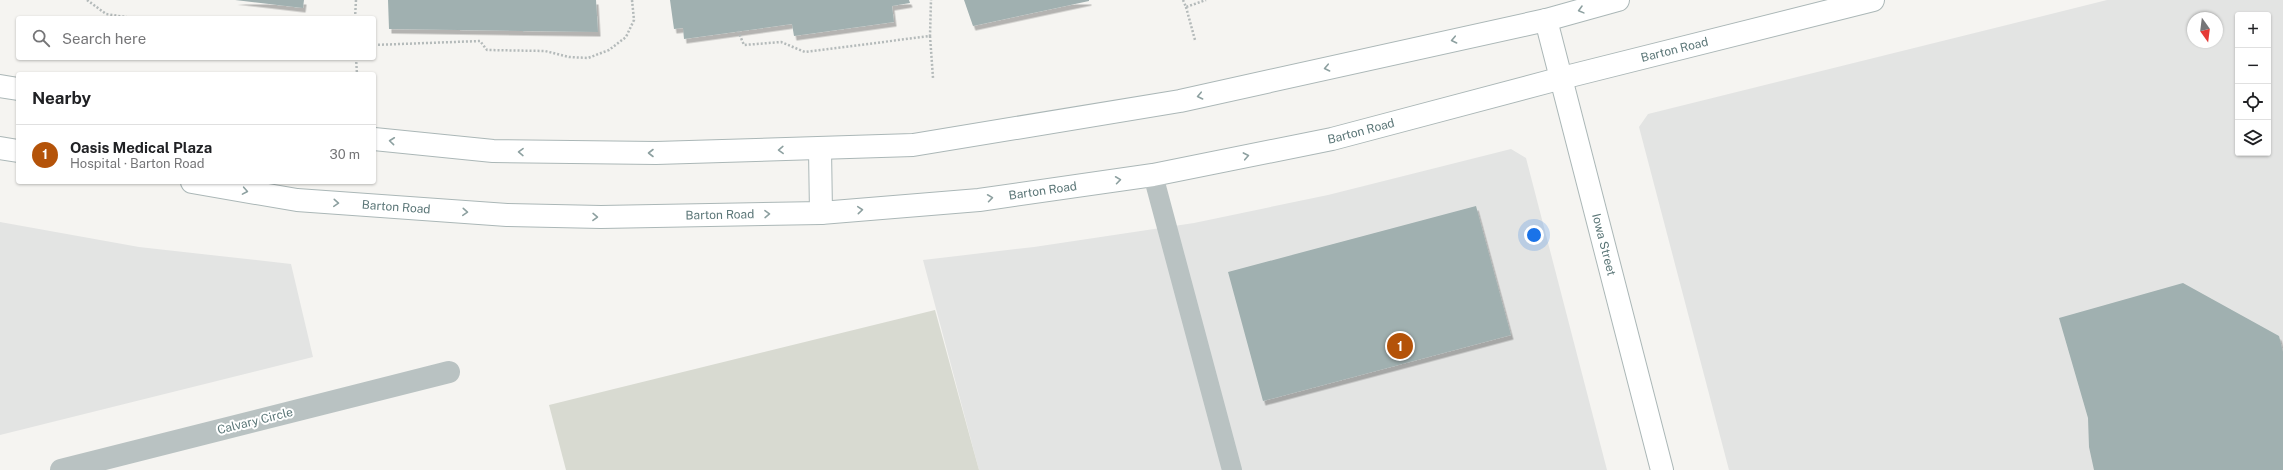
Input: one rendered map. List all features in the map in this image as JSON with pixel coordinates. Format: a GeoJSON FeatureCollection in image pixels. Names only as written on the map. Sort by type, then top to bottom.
{"type":"FeatureCollection","features":[{"type":"Feature","properties":{"kind":"main road"},"geometry":{"type":"LineString","coordinates":[[376,139],[493,151],[656,154],[913,146],[1180,101],[1546,20],[1618,0]]}},
{"type":"Feature","properties":{"kind":"main road","name":"Barton Road"},"geometry":{"type":"LineString","coordinates":[[204,184],[297,200],[507,215],[600,217],[821,213],[979,200],[1152,175],[1332,139],[1562,78],[1873,0]]}},
{"type":"Feature","properties":{"kind":"main road","name":"Iowa Street"},"geometry":{"type":"LineString","coordinates":[[1546,20],[1662,470]]}},
{"type":"Feature","properties":{"kind":"main road"},"geometry":{"type":"LineString","coordinates":[[0,86],[16,90]]}},
{"type":"Feature","properties":{"kind":"main road"},"geometry":{"type":"LineString","coordinates":[[0,148],[16,152]]}},
{"type":"Feature","properties":{"kind":"main road"},"geometry":{"type":"LineString","coordinates":[[820,149],[821,213]]}},
{"type":"Feature","properties":{"kind":"street","name":"Calvary Circle"},"geometry":{"type":"LineString","coordinates":[[72,469],[449,372]]}},
{"type":"Feature","properties":{"kind":"lane"},"geometry":{"type":"LineString","coordinates":[[1152,175],[1232,470]]}},
{"type":"Feature","properties":{"kind":"path"},"geometry":{"type":"LineString","coordinates":[[87,0],[106,14],[119,16]]}},
{"type":"Feature","properties":{"kind":"path"},"geometry":{"type":"LineString","coordinates":[[355,16],[356,0]]}},
{"type":"Feature","properties":{"kind":"path"},"geometry":{"type":"LineString","coordinates":[[376,45],[397,46],[480,41],[487,50],[544,51],[569,57],[588,58],[610,50],[626,37],[634,20],[632,0]]}},
{"type":"Feature","properties":{"kind":"path"},"geometry":{"type":"LineString","coordinates":[[931,0],[930,36],[933,78]]}},
{"type":"Feature","properties":{"kind":"path"},"geometry":{"type":"LineString","coordinates":[[1183,0],[1195,40]]}},
{"type":"Feature","properties":{"kind":"path"},"geometry":{"type":"LineString","coordinates":[[1186,7],[1206,0]]}},
{"type":"Feature","properties":{"kind":"path"},"geometry":{"type":"LineString","coordinates":[[738,31],[744,45],[781,42],[805,52],[930,36]]}},
{"type":"Feature","properties":{"kind":"path"},"geometry":{"type":"LineString","coordinates":[[356,60],[357,72]]}},
{"type":"Feature","properties":{"kind":"shaded area"},"geometry":{"type":"Polygon","coordinates":[[[2107,0],[2283,0],[2283,470],[1729,470],[1639,127],[1648,114],[2107,0]]]}},
{"type":"Feature","properties":{"kind":"shaded area"},"geometry":{"type":"Polygon","coordinates":[[[1511,149],[1526,158],[1607,470],[979,470],[923,260],[1034,247],[1194,223],[1328,195],[1511,149]]]}},
{"type":"Feature","properties":{"kind":"shaded area"},"geometry":{"type":"Polygon","coordinates":[[[0,222],[139,247],[291,264],[313,357],[0,435],[0,222]]]}},
{"type":"Feature","properties":{"kind":"shaded area"},"geometry":{"type":"Polygon","coordinates":[[[935,310],[979,470],[566,470],[549,405],[935,310]]]}},
{"type":"Feature","properties":{"kind":"building"},"geometry":{"type":"Polygon","coordinates":[[[235,0],[304,0],[303,8],[235,0]]]}},
{"type":"Feature","properties":{"kind":"building"},"geometry":{"type":"Polygon","coordinates":[[[388,0],[596,0],[598,32],[389,29],[388,0]]]}},
{"type":"Feature","properties":{"kind":"building"},"geometry":{"type":"Polygon","coordinates":[[[670,0],[909,0],[910,3],[892,6],[894,22],[794,36],[792,24],[684,39],[683,28],[674,29],[670,0]]]}},
{"type":"Feature","properties":{"kind":"building"},"geometry":{"type":"Polygon","coordinates":[[[964,0],[1089,0],[1089,1],[973,26],[964,0]]]}},
{"type":"Feature","properties":{"kind":"building"},"geometry":{"type":"Polygon","coordinates":[[[1476,206],[1511,335],[1263,401],[1228,272],[1476,206]]]}},
{"type":"Feature","properties":{"kind":"building"},"geometry":{"type":"Polygon","coordinates":[[[2183,283],[2279,336],[2283,352],[2283,470],[2094,470],[2089,447],[2088,418],[2059,318],[2183,283]]]}},
{"type":"Feature","properties":{"kind":"place","name":"Oasis Medical Plaza"},"geometry":{"type":"Point","coordinates":[1400,346]}}]}
